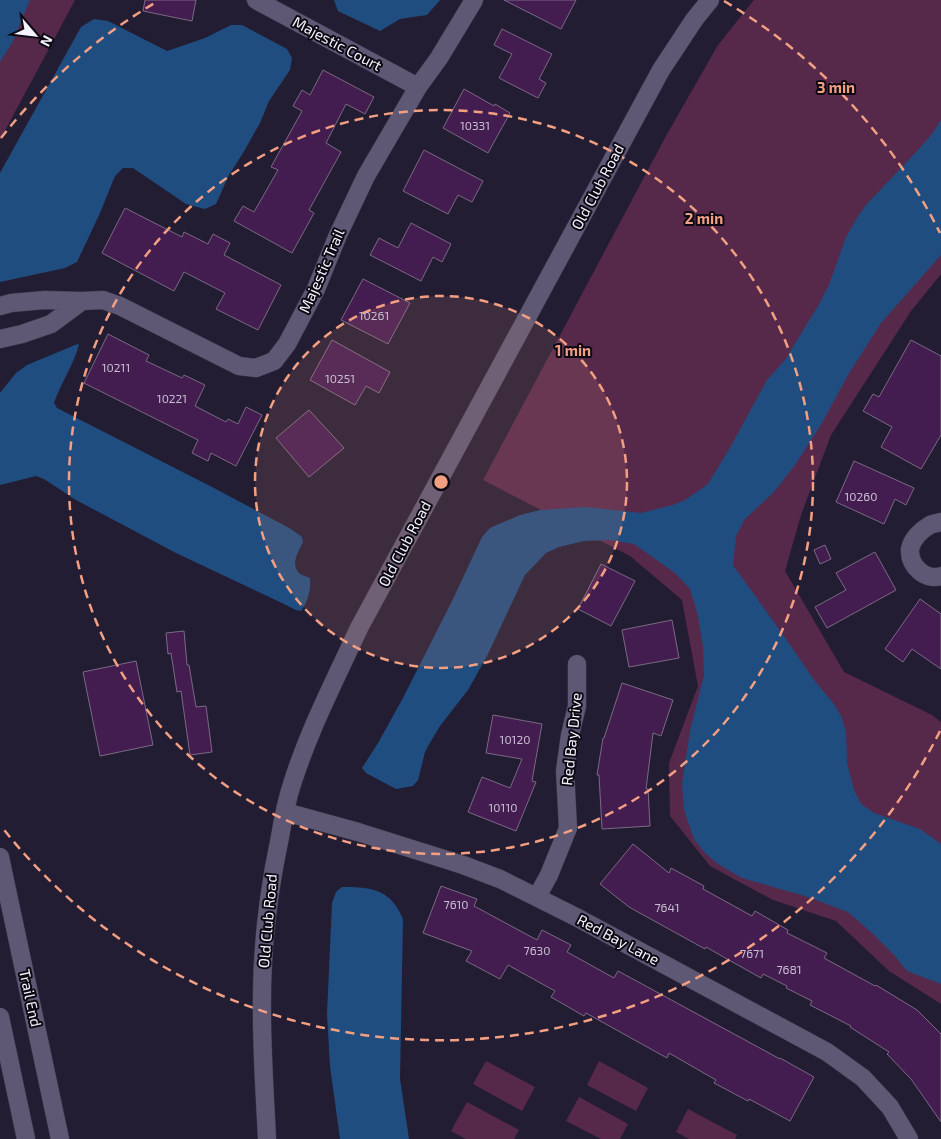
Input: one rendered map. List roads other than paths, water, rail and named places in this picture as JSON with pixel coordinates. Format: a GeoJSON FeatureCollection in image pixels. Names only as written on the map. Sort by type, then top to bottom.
{"type":"FeatureCollection","features":[{"type":"Feature","properties":{"kind":"street","name":"Majestic Court"},"geometry":{"type":"LineString","coordinates":[[256,0],[418,87]]}},
{"type":"Feature","properties":{"kind":"street","name":"Majestic Trail"},"geometry":{"type":"LineString","coordinates":[[0,306],[11,303],[45,300],[103,300],[120,306],[239,366],[256,368],[274,361],[287,344],[312,297],[338,235],[366,176],[418,87],[439,58],[474,0]]}},
{"type":"Feature","properties":{"kind":"street","name":"Old Club Road"},"geometry":{"type":"LineString","coordinates":[[268,1139],[263,1075],[262,1012],[264,955],[272,870],[293,782],[305,748],[359,628],[661,70],[694,20],[710,0]]}},
{"type":"Feature","properties":{"kind":"street"},"geometry":{"type":"LineString","coordinates":[[0,339],[22,334],[50,324],[82,301]]}},
{"type":"Feature","properties":{"kind":"street"},"geometry":{"type":"LineString","coordinates":[[941,522],[930,525],[918,534],[910,548],[911,559],[917,570],[926,576],[941,576]]}},
{"type":"Feature","properties":{"kind":"street","name":"Red Bay Drive"},"geometry":{"type":"LineString","coordinates":[[536,897],[548,876],[568,828],[565,771],[570,735],[577,706],[577,664]]}},
{"type":"Feature","properties":{"kind":"street","name":"Red Bay Lane"},"geometry":{"type":"LineString","coordinates":[[285,812],[358,832],[464,865],[500,879],[576,917],[827,1052],[863,1078],[890,1107],[909,1139]]}},
{"type":"Feature","properties":{"kind":"street","name":"Trail End"},"geometry":{"type":"LineString","coordinates":[[0,857],[60,1139]]}},
{"type":"Feature","properties":{"kind":"street"},"geometry":{"type":"LineString","coordinates":[[0,1017],[26,1139]]}},
{"type":"Feature","properties":{"kind":"water"},"geometry":{"type":"Polygon","coordinates":[[[0,0],[30,0],[12,43],[0,62],[0,0]]]}},
{"type":"Feature","properties":{"kind":"water"},"geometry":{"type":"Polygon","coordinates":[[[334,0],[440,0],[427,15],[400,19],[380,31],[338,11],[334,0]]]}},
{"type":"Feature","properties":{"kind":"water"},"geometry":{"type":"Polygon","coordinates":[[[94,19],[108,21],[167,51],[205,38],[231,25],[242,25],[287,49],[292,58],[290,70],[269,101],[260,123],[229,175],[216,204],[205,209],[186,204],[133,168],[123,168],[115,176],[77,262],[65,268],[0,282],[0,173],[81,27],[94,19]]]}},
{"type":"Feature","properties":{"kind":"water"},"geometry":{"type":"Polygon","coordinates":[[[941,120],[941,255],[881,323],[795,465],[774,492],[745,519],[736,536],[733,565],[841,716],[846,732],[847,763],[854,790],[861,804],[874,813],[920,829],[941,844],[941,984],[907,971],[872,933],[848,912],[808,897],[742,878],[718,864],[705,853],[694,839],[684,810],[682,784],[690,731],[704,675],[703,647],[698,616],[690,589],[675,573],[634,544],[609,540],[584,541],[559,547],[546,553],[525,575],[487,656],[468,690],[440,726],[431,741],[425,752],[418,780],[413,786],[396,789],[366,773],[362,768],[403,698],[482,537],[490,528],[520,515],[540,510],[586,507],[641,513],[685,500],[708,484],[767,380],[785,360],[818,306],[829,285],[846,237],[857,218],[865,206],[932,134],[941,120]]]}},
{"type":"Feature","properties":{"kind":"water"},"geometry":{"type":"Polygon","coordinates":[[[79,344],[54,403],[57,408],[212,487],[291,529],[302,537],[303,542],[296,557],[295,565],[299,573],[310,578],[310,582],[306,603],[301,611],[176,553],[76,500],[44,479],[36,476],[0,485],[0,393],[16,373],[27,365],[79,344]]]}},
{"type":"Feature","properties":{"kind":"water"},"geometry":{"type":"Polygon","coordinates":[[[342,887],[362,888],[382,893],[394,903],[403,919],[400,1079],[409,1139],[340,1139],[330,1066],[327,1014],[332,903],[336,892],[342,887]]]}}]}
